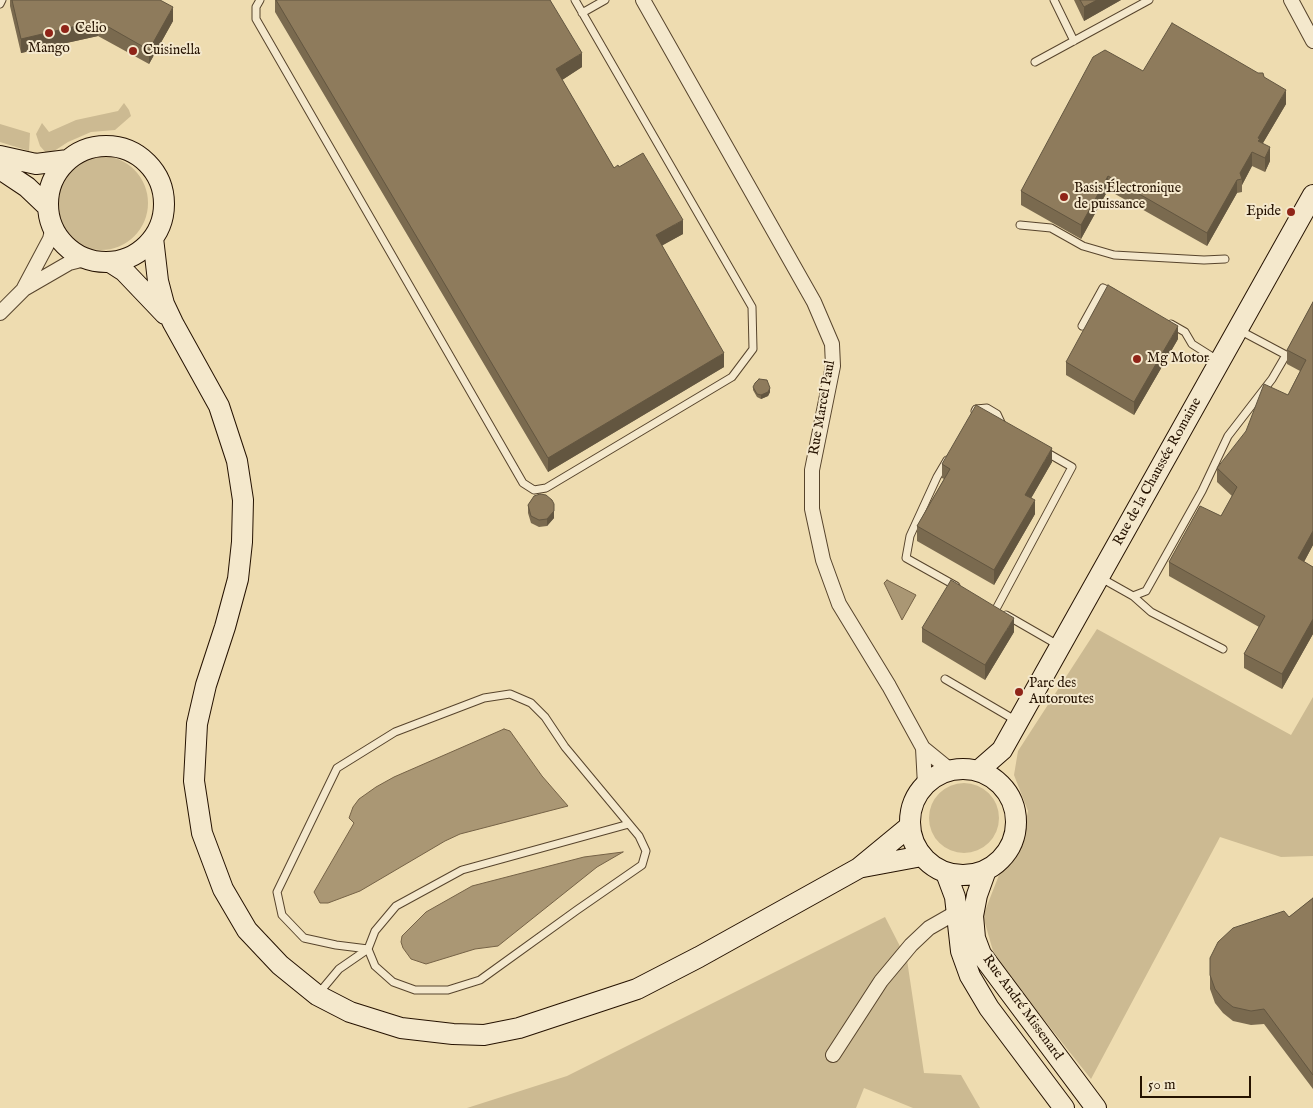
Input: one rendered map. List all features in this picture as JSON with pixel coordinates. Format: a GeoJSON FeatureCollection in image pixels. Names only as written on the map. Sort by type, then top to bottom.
{"type":"FeatureCollection","features":[{"type":"Feature","properties":{"kind":"street","name":"Rue Marcel Paul"},"geometry":{"type":"LineString","coordinates":[[643,0],[814,302],[832,344],[833,366],[812,470],[812,509],[824,560],[839,604],[924,748],[950,770]]}},
{"type":"Feature","properties":{"kind":"street"},"geometry":{"type":"LineString","coordinates":[[1291,0],[1313,41]]}},
{"type":"Feature","properties":{"kind":"street"},"geometry":{"type":"LineString","coordinates":[[0,313],[24,289],[69,263],[86,259],[110,262],[126,258],[141,250],[152,238],[160,226],[164,197],[160,183],[148,164],[134,153],[111,146],[96,147],[81,152],[68,160],[57,173],[50,189],[48,207],[53,227],[64,244],[86,259]]}},
{"type":"Feature","properties":{"kind":"street"},"geometry":{"type":"LineString","coordinates":[[0,156],[36,164],[68,160]]}},
{"type":"Feature","properties":{"kind":"street"},"geometry":{"type":"LineString","coordinates":[[0,169],[28,187],[48,207]]}},
{"type":"Feature","properties":{"kind":"street","name":"Rue de la Chaussée Romaine"},"geometry":{"type":"LineString","coordinates":[[978,771],[1002,750],[1313,195]]}},
{"type":"Feature","properties":{"kind":"street"},"geometry":{"type":"LineString","coordinates":[[24,289],[50,239],[53,227]]}},
{"type":"Feature","properties":{"kind":"street"},"geometry":{"type":"LineString","coordinates":[[152,238],[158,282],[164,304],[219,406],[238,461],[243,500],[242,542],[238,579],[206,685],[198,724],[194,781],[202,833],[223,889],[247,930],[280,965],[317,996],[350,1012],[409,1029],[453,1034],[484,1034],[519,1028],[638,989],[708,953],[859,868],[910,826]]}},
{"type":"Feature","properties":{"kind":"street"},"geometry":{"type":"LineString","coordinates":[[110,262],[124,271],[173,322]]}},
{"type":"Feature","properties":{"kind":"street","name":"Rue Marcel Paul"},"geometry":{"type":"LineString","coordinates":[[924,748],[925,785]]}},
{"type":"Feature","properties":{"kind":"street"},"geometry":{"type":"LineString","coordinates":[[1002,750],[1003,787]]}},
{"type":"Feature","properties":{"kind":"street"},"geometry":{"type":"LineString","coordinates":[[964,768],[978,771],[991,776],[1003,787],[1012,801],[1016,817],[1015,833],[1010,848],[1000,861],[986,870],[973,875],[946,873],[932,866],[922,856],[914,842],[910,826],[911,811],[916,797],[925,785],[938,775],[950,770],[964,768]]}},
{"type":"Feature","properties":{"kind":"street"},"geometry":{"type":"LineString","coordinates":[[859,868],[922,856]]}},
{"type":"Feature","properties":{"kind":"street","name":"Rue André Missenard"},"geometry":{"type":"LineString","coordinates":[[986,870],[977,894],[973,916],[975,938],[981,954],[1096,1108]]}},
{"type":"Feature","properties":{"kind":"street","name":"Rue André Missenard"},"geometry":{"type":"LineString","coordinates":[[946,873],[955,897],[961,950],[970,976],[989,1008],[1064,1108]]}},
{"type":"Feature","properties":{"kind":"street"},"geometry":{"type":"LineString","coordinates":[[833,1055],[881,981],[911,945],[929,928],[957,912]]}},
{"type":"Feature","properties":{"kind":"street"},"geometry":{"type":"LineString","coordinates":[[989,1008],[1009,993]]}},
{"type":"Feature","properties":{"kind":"lane"},"geometry":{"type":"LineString","coordinates":[[0,4],[2,0]]}},
{"type":"Feature","properties":{"kind":"lane"},"geometry":{"type":"LineString","coordinates":[[260,0],[256,6],[256,19],[518,475],[523,483],[534,490],[546,488],[732,377],[752,349],[752,307],[575,0]]}},
{"type":"Feature","properties":{"kind":"lane"},"geometry":{"type":"LineString","coordinates":[[582,13],[605,0]]}},
{"type":"Feature","properties":{"kind":"lane"},"geometry":{"type":"LineString","coordinates":[[1054,0],[1074,41]]}},
{"type":"Feature","properties":{"kind":"lane"},"geometry":{"type":"LineString","coordinates":[[1035,62],[1149,0]]}},
{"type":"Feature","properties":{"kind":"lane"},"geometry":{"type":"LineString","coordinates":[[1020,225],[1051,228],[1083,246],[1114,255],[1204,260],[1225,259]]}},
{"type":"Feature","properties":{"kind":"lane"},"geometry":{"type":"LineString","coordinates":[[1082,326],[1103,288],[1120,296]]}},
{"type":"Feature","properties":{"kind":"lane"},"geometry":{"type":"LineString","coordinates":[[1160,318],[1185,332],[1192,344],[1220,361]]}},
{"type":"Feature","properties":{"kind":"lane"},"geometry":{"type":"LineString","coordinates":[[1133,596],[1146,590],[1202,492],[1228,436],[1272,379],[1286,355],[1238,330]]}},
{"type":"Feature","properties":{"kind":"lane"},"geometry":{"type":"LineString","coordinates":[[971,418],[976,409],[987,408],[997,414],[1004,428],[1013,433]]}},
{"type":"Feature","properties":{"kind":"lane"},"geometry":{"type":"LineString","coordinates":[[996,610],[1072,467],[1038,448]]}},
{"type":"Feature","properties":{"kind":"lane"},"geometry":{"type":"LineString","coordinates":[[952,452],[937,477],[910,536],[906,558],[963,591]]}},
{"type":"Feature","properties":{"kind":"lane"},"geometry":{"type":"LineString","coordinates":[[1099,577],[1133,596],[1151,612],[1223,649]]}},
{"type":"Feature","properties":{"kind":"lane"},"geometry":{"type":"LineString","coordinates":[[988,605],[1060,646]]}},
{"type":"Feature","properties":{"kind":"lane"},"geometry":{"type":"LineString","coordinates":[[945,680],[1018,722]]}},
{"type":"Feature","properties":{"kind":"lane"},"geometry":{"type":"LineString","coordinates":[[510,694],[531,703],[545,717],[565,747],[639,836],[646,851],[642,865],[480,980],[448,990],[415,990],[393,982],[374,966],[368,949],[304,938],[282,915],[277,892],[337,768],[395,732],[484,698],[510,694]]}},
{"type":"Feature","properties":{"kind":"lane"},"geometry":{"type":"LineString","coordinates":[[317,996],[338,969],[368,949],[375,931],[396,906],[462,870],[629,824]]}},
{"type":"Feature","properties":{"kind":"shaded area"},"geometry":{"type":"Polygon","coordinates":[[[124,103],[131,116],[115,130],[91,132],[68,142],[48,155],[40,146],[36,134],[42,123],[49,132],[76,120],[118,111],[124,103]]]}},
{"type":"Feature","properties":{"kind":"shaded area"},"geometry":{"type":"Polygon","coordinates":[[[0,124],[30,133],[29,151],[0,142],[0,124]]]}},
{"type":"Feature","properties":{"kind":"shaded area"},"geometry":{"type":"Polygon","coordinates":[[[101,156],[119,159],[135,169],[145,185],[148,203],[145,221],[135,237],[119,247],[101,250],[83,247],[67,237],[57,221],[54,203],[57,185],[67,169],[83,159],[101,156]]]}},
{"type":"Feature","properties":{"kind":"shaded area"},"geometry":{"type":"Polygon","coordinates":[[[887,580],[916,595],[902,620],[884,583],[887,580]]]}},
{"type":"Feature","properties":{"kind":"shaded area"},"geometry":{"type":"Polygon","coordinates":[[[1097,629],[1291,735],[1313,697],[1313,856],[1281,857],[1220,837],[1091,1079],[995,958],[983,916],[999,875],[1021,849],[1028,811],[1014,775],[1018,751],[1097,629]]]}},
{"type":"Feature","properties":{"kind":"shaded area"},"geometry":{"type":"Polygon","coordinates":[[[504,729],[510,731],[542,776],[568,806],[460,834],[360,891],[328,903],[320,903],[314,892],[354,823],[349,818],[353,807],[359,799],[394,777],[504,729]]]}},
{"type":"Feature","properties":{"kind":"shaded area"},"geometry":{"type":"Polygon","coordinates":[[[964,783],[977,786],[989,793],[996,805],[999,818],[996,831],[989,843],[977,850],[964,853],[951,850],[939,843],[932,831],[929,818],[932,805],[939,793],[951,786],[964,783]]]}},
{"type":"Feature","properties":{"kind":"shaded area"},"geometry":{"type":"Polygon","coordinates":[[[623,852],[597,867],[498,946],[475,949],[426,964],[411,959],[403,948],[402,936],[426,912],[472,886],[584,857],[623,852]]]}},
{"type":"Feature","properties":{"kind":"shaded area"},"geometry":{"type":"Polygon","coordinates":[[[885,917],[907,960],[924,1073],[961,1075],[980,1108],[913,1108],[864,1088],[856,1108],[467,1108],[567,1076],[885,917]]]}},
{"type":"Feature","properties":{"kind":"building"},"geometry":{"type":"Polygon","coordinates":[[[12,0],[160,0],[173,7],[149,50],[98,21],[21,39],[12,0]]]}},
{"type":"Feature","properties":{"kind":"building"},"geometry":{"type":"Polygon","coordinates":[[[276,0],[550,0],[582,53],[556,69],[614,168],[643,153],[683,220],[656,235],[724,353],[548,458],[276,0]]]}},
{"type":"Feature","properties":{"kind":"building"},"geometry":{"type":"Polygon","coordinates":[[[1080,0],[1097,0],[1084,7],[1080,0]]]}},
{"type":"Feature","properties":{"kind":"building"},"geometry":{"type":"Polygon","coordinates":[[[1172,23],[1258,73],[1263,73],[1264,77],[1286,90],[1258,138],[1260,139],[1258,141],[1270,147],[1265,158],[1252,152],[1240,173],[1242,179],[1237,180],[1207,233],[1108,176],[1081,225],[1021,191],[1093,57],[1105,50],[1143,71],[1172,23]]]}},
{"type":"Feature","properties":{"kind":"building"},"geometry":{"type":"Polygon","coordinates":[[[1108,285],[1178,326],[1134,402],[1066,362],[1108,285]]]}},
{"type":"Feature","properties":{"kind":"building"},"geometry":{"type":"Polygon","coordinates":[[[1313,302],[1313,531],[1298,558],[1313,567],[1313,619],[1282,674],[1244,654],[1265,616],[1169,562],[1200,506],[1221,516],[1237,487],[1217,468],[1246,431],[1264,384],[1288,395],[1306,360],[1287,350],[1313,302]]]}},
{"type":"Feature","properties":{"kind":"building"},"geometry":{"type":"Polygon","coordinates":[[[759,379],[767,380],[770,388],[768,392],[761,395],[757,394],[753,387],[759,379]]]}},
{"type":"Feature","properties":{"kind":"building"},"geometry":{"type":"Polygon","coordinates":[[[976,405],[1052,448],[1025,495],[1035,500],[994,570],[917,526],[950,469],[942,464],[976,405]]]}},
{"type":"Feature","properties":{"kind":"building"},"geometry":{"type":"Polygon","coordinates":[[[546,495],[552,500],[554,511],[547,519],[539,520],[531,516],[528,505],[534,496],[546,495]]]}},
{"type":"Feature","properties":{"kind":"building"},"geometry":{"type":"Polygon","coordinates":[[[951,580],[1014,618],[985,665],[922,628],[951,580]]]}},
{"type":"Feature","properties":{"kind":"building"},"geometry":{"type":"Polygon","coordinates":[[[1313,898],[1313,1075],[1264,1009],[1251,1011],[1233,1007],[1223,999],[1215,989],[1210,975],[1210,958],[1218,942],[1233,928],[1284,911],[1289,917],[1313,898]]]}},
{"type":"Feature","properties":{"kind":"place","name":"Celio"},"geometry":{"type":"Point","coordinates":[65,29]}},
{"type":"Feature","properties":{"kind":"place","name":"Mango"},"geometry":{"type":"Point","coordinates":[49,33]}},
{"type":"Feature","properties":{"kind":"place","name":"Cuisinella"},"geometry":{"type":"Point","coordinates":[133,51]}},
{"type":"Feature","properties":{"kind":"place","name":"Basis Électronique de puissance"},"geometry":{"type":"Point","coordinates":[1064,197]}},
{"type":"Feature","properties":{"kind":"place","name":"Epide"},"geometry":{"type":"Point","coordinates":[1291,212]}},
{"type":"Feature","properties":{"kind":"place","name":"Mg Motor"},"geometry":{"type":"Point","coordinates":[1137,359]}},
{"type":"Feature","properties":{"kind":"place","name":"Parc des Autoroutes"},"geometry":{"type":"Point","coordinates":[1019,692]}}]}
